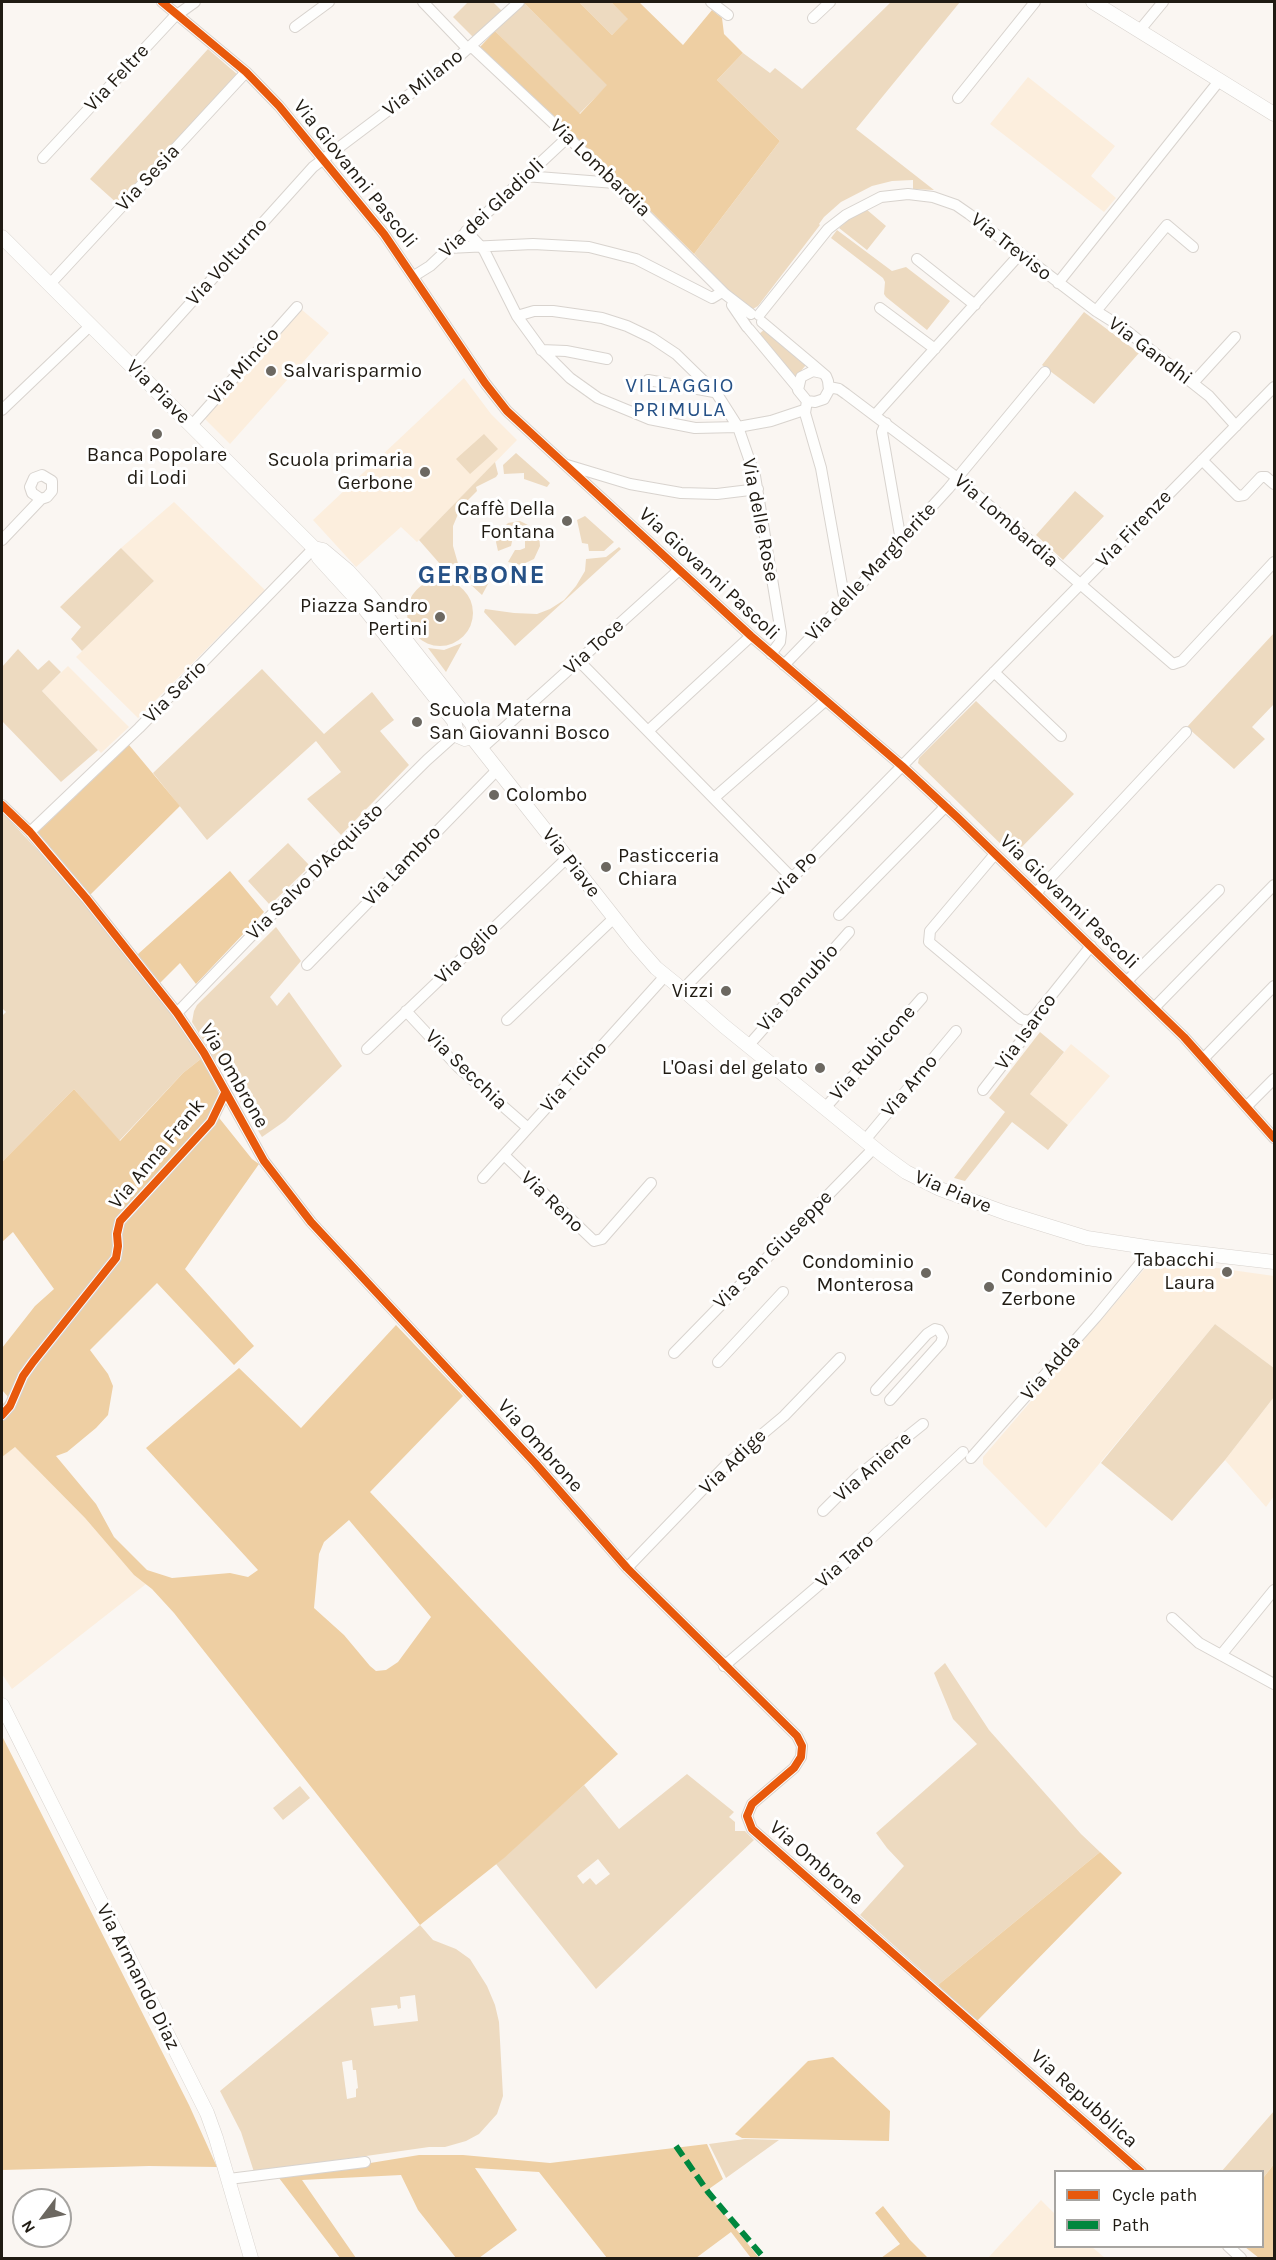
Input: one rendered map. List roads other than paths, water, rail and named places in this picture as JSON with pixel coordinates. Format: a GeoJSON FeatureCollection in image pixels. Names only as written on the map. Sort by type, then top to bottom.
{"type":"FeatureCollection","features":[{"type":"Feature","properties":{"kind":"street","name":"Via Giovanni Pascoli"},"geometry":{"type":"LineString","coordinates":[[162,2],[246,72],[279,106],[366,210],[414,276],[497,400],[771,654],[902,766],[945,806],[1204,1058],[1275,1137]]}},
{"type":"Feature","properties":{"kind":"street","name":"Via Feltre"},"geometry":{"type":"LineString","coordinates":[[43,158],[178,14],[195,2]]}},
{"type":"Feature","properties":{"kind":"street"},"geometry":{"type":"LineString","coordinates":[[295,27],[329,2]]}},
{"type":"Feature","properties":{"kind":"street","name":"Via Lombardia"},"geometry":{"type":"LineString","coordinates":[[423,2],[469,47],[568,136],[723,293],[748,328],[798,388],[821,468],[845,602]]}},
{"type":"Feature","properties":{"kind":"street","name":"Via Milano"},"geometry":{"type":"LineString","coordinates":[[323,159],[469,47],[519,2]]}},
{"type":"Feature","properties":{"kind":"street"},"geometry":{"type":"LineString","coordinates":[[711,2],[728,15]]}},
{"type":"Feature","properties":{"kind":"street"},"geometry":{"type":"LineString","coordinates":[[813,18],[831,2]]}},
{"type":"Feature","properties":{"kind":"street"},"geometry":{"type":"LineString","coordinates":[[958,98],[1035,2]]}},
{"type":"Feature","properties":{"kind":"street"},"geometry":{"type":"LineString","coordinates":[[1093,2],[1275,114]]}},
{"type":"Feature","properties":{"kind":"street"},"geometry":{"type":"LineString","coordinates":[[1139,31],[1163,2]]}},
{"type":"Feature","properties":{"kind":"street","name":"Via Sesia"},"geometry":{"type":"LineString","coordinates":[[50,284],[246,72]]}},
{"type":"Feature","properties":{"kind":"street","name":"Via Treviso"},"geometry":{"type":"LineString","coordinates":[[758,317],[828,229],[852,211],[876,199],[892,195],[914,194],[938,198],[961,208],[1058,283],[1219,81]]}},
{"type":"Feature","properties":{"kind":"street","name":"Via dei Gladioli"},"geometry":{"type":"LineString","coordinates":[[414,276],[430,266],[568,136]]}},
{"type":"Feature","properties":{"kind":"street","name":"Via Volturno"},"geometry":{"type":"LineString","coordinates":[[133,367],[306,174],[323,159]]}},
{"type":"Feature","properties":{"kind":"street"},"geometry":{"type":"LineString","coordinates":[[525,176],[615,183]]}},
{"type":"Feature","properties":{"kind":"street"},"geometry":{"type":"LineString","coordinates":[[1096,312],[1167,225],[1193,247]]}},
{"type":"Feature","properties":{"kind":"street"},"geometry":{"type":"LineString","coordinates":[[466,231],[482,248],[517,316],[542,350],[562,371],[583,388],[598,398],[627,411],[657,422],[677,425],[705,428],[738,427],[771,421],[820,401],[827,395],[829,387]]}},
{"type":"Feature","properties":{"kind":"street","name":"Via Piave"},"geometry":{"type":"LineString","coordinates":[[2,238],[314,548],[319,558],[361,604],[460,726],[463,739],[471,736],[482,748],[614,918],[665,976],[685,988],[748,1046],[869,1144],[918,1179],[980,1204],[1078,1236],[1153,1248],[1275,1262]]}},
{"type":"Feature","properties":{"kind":"street"},"geometry":{"type":"LineString","coordinates":[[448,248],[533,244],[596,248],[636,259],[712,298],[723,293]]}},
{"type":"Feature","properties":{"kind":"street"},"geometry":{"type":"LineString","coordinates":[[874,415],[1020,254]]}},
{"type":"Feature","properties":{"kind":"street"},"geometry":{"type":"LineString","coordinates":[[917,259],[975,304]]}},
{"type":"Feature","properties":{"kind":"street","name":"Via Gandhi"},"geometry":{"type":"LineString","coordinates":[[1058,283],[1096,312],[1123,328],[1213,399],[1236,426]]}},
{"type":"Feature","properties":{"kind":"street","name":"Via Lombardia"},"geometry":{"type":"LineString","coordinates":[[723,293],[758,317],[822,373],[829,387],[841,391],[956,477],[1170,662],[1175,664],[1182,661],[1275,562]]}},
{"type":"Feature","properties":{"kind":"street","name":"Via Mincio"},"geometry":{"type":"LineString","coordinates":[[192,425],[297,307]]}},
{"type":"Feature","properties":{"kind":"street"},"geometry":{"type":"LineString","coordinates":[[880,308],[935,349]]}},
{"type":"Feature","properties":{"kind":"street","name":"Via delle Rose"},"geometry":{"type":"LineString","coordinates":[[517,316],[534,311],[553,311],[602,318],[627,326],[652,338],[676,354],[714,392],[738,427],[752,463],[758,489],[781,633],[780,642],[771,654]]}},
{"type":"Feature","properties":{"kind":"street"},"geometry":{"type":"LineString","coordinates":[[748,328],[759,329],[758,317]]}},
{"type":"Feature","properties":{"kind":"street"},"geometry":{"type":"LineString","coordinates":[[2,410],[91,325]]}},
{"type":"Feature","properties":{"kind":"street"},"geometry":{"type":"LineString","coordinates":[[1193,383],[1235,336]]}},
{"type":"Feature","properties":{"kind":"street"},"geometry":{"type":"LineString","coordinates":[[542,350],[566,351],[607,359]]}},
{"type":"Feature","properties":{"kind":"street"},"geometry":{"type":"LineString","coordinates":[[798,388],[799,381],[804,374],[813,371],[822,373]]}},
{"type":"Feature","properties":{"kind":"street","name":"Via delle Margherite"},"geometry":{"type":"LineString","coordinates":[[784,665],[901,541],[1045,372]]}},
{"type":"Feature","properties":{"kind":"street"},"geometry":{"type":"LineString","coordinates":[[648,380],[714,392]]}},
{"type":"Feature","properties":{"kind":"street","name":"Via Firenze"},"geometry":{"type":"LineString","coordinates":[[902,766],[1275,387]]}},
{"type":"Feature","properties":{"kind":"street"},"geometry":{"type":"LineString","coordinates":[[886,423],[883,435],[901,541]]}},
{"type":"Feature","properties":{"kind":"street"},"geometry":{"type":"LineString","coordinates":[[1202,460],[1238,496],[1244,495],[1261,477],[1266,477],[1275,484]]}},
{"type":"Feature","properties":{"kind":"street"},"geometry":{"type":"LineString","coordinates":[[566,465],[638,486],[686,494],[717,494],[758,489]]}},
{"type":"Feature","properties":{"kind":"street"},"geometry":{"type":"LineString","coordinates":[[599,496],[611,477]]}},
{"type":"Feature","properties":{"kind":"street"},"geometry":{"type":"LineString","coordinates":[[2,540],[41,499]]}},
{"type":"Feature","properties":{"kind":"street","name":"Via Serio"},"geometry":{"type":"LineString","coordinates":[[30,832],[92,775],[314,548]]}},
{"type":"Feature","properties":{"kind":"street","name":"Via Toce"},"geometry":{"type":"LineString","coordinates":[[482,748],[679,570]]}},
{"type":"Feature","properties":{"kind":"street"},"geometry":{"type":"LineString","coordinates":[[648,731],[752,636]]}},
{"type":"Feature","properties":{"kind":"street"},"geometry":{"type":"LineString","coordinates":[[579,661],[792,878]]}},
{"type":"Feature","properties":{"kind":"street"},"geometry":{"type":"LineString","coordinates":[[994,672],[1061,736]]}},
{"type":"Feature","properties":{"kind":"street"},"geometry":{"type":"LineString","coordinates":[[714,798],[825,701]]}},
{"type":"Feature","properties":{"kind":"street","name":"Via Salvo D'Acquisto"},"geometry":{"type":"LineString","coordinates":[[177,1013],[460,726]]}},
{"type":"Feature","properties":{"kind":"street"},"geometry":{"type":"LineString","coordinates":[[1036,893],[1186,732]]}},
{"type":"Feature","properties":{"kind":"street","name":"Via Po"},"geometry":{"type":"LineString","coordinates":[[685,988],[902,766]]}},
{"type":"Feature","properties":{"kind":"street","name":"Via Lambro"},"geometry":{"type":"LineString","coordinates":[[307,965],[498,770]]}},
{"type":"Feature","properties":{"kind":"street","name":"Via Ombrone"},"geometry":{"type":"LineString","coordinates":[[2,805],[30,832],[86,898],[177,1013],[204,1053],[264,1161],[311,1222],[534,1463],[627,1568],[797,1736],[802,1746],[801,1757],[794,1768],[758,1798],[748,1810],[747,1816],[752,1829],[1005,2050]]}},
{"type":"Feature","properties":{"kind":"street"},"geometry":{"type":"LineString","coordinates":[[839,915],[945,806]]}},
{"type":"Feature","properties":{"kind":"street"},"geometry":{"type":"LineString","coordinates":[[995,854],[930,932],[929,942],[1021,1019],[1029,1021]]}},
{"type":"Feature","properties":{"kind":"street","name":"Via Oglio"},"geometry":{"type":"LineString","coordinates":[[368,1048],[567,858]]}},
{"type":"Feature","properties":{"kind":"street"},"geometry":{"type":"LineString","coordinates":[[1154,1008],[1275,885]]}},
{"type":"Feature","properties":{"kind":"street"},"geometry":{"type":"LineString","coordinates":[[1127,981],[1219,890]]}},
{"type":"Feature","properties":{"kind":"street"},"geometry":{"type":"LineString","coordinates":[[507,1020],[614,918]]}},
{"type":"Feature","properties":{"kind":"street","name":"Via Danubio"},"geometry":{"type":"LineString","coordinates":[[748,1046],[849,932]]}},
{"type":"Feature","properties":{"kind":"street","name":"Via Isarco"},"geometry":{"type":"LineString","coordinates":[[983,1090],[1026,1036],[1029,1021],[1034,1018],[1091,946]]}},
{"type":"Feature","properties":{"kind":"street","name":"Via Ticino"},"geometry":{"type":"LineString","coordinates":[[483,1178],[665,976]]}},
{"type":"Feature","properties":{"kind":"street"},"geometry":{"type":"LineString","coordinates":[[1204,1058],[1275,986]]}},
{"type":"Feature","properties":{"kind":"street","name":"Via Rubicone"},"geometry":{"type":"LineString","coordinates":[[825,1108],[922,998]]}},
{"type":"Feature","properties":{"kind":"street","name":"Via Secchia"},"geometry":{"type":"LineString","coordinates":[[406,1011],[458,1067],[528,1128]]}},
{"type":"Feature","properties":{"kind":"street","name":"Via Arno"},"geometry":{"type":"LineString","coordinates":[[869,1144],[956,1032]]}},
{"type":"Feature","properties":{"kind":"street"},"geometry":{"type":"LineString","coordinates":[[1247,1106],[1275,1079]]}},
{"type":"Feature","properties":{"kind":"street","name":"Via Anna Frank"},"geometry":{"type":"LineString","coordinates":[[2,1415],[10,1406],[23,1376],[33,1362],[116,1258],[120,1221],[211,1122],[225,1093]]}},
{"type":"Feature","properties":{"kind":"street","name":"Via San Giuseppe"},"geometry":{"type":"LineString","coordinates":[[674,1353],[869,1144]]}},
{"type":"Feature","properties":{"kind":"street","name":"Via Reno"},"geometry":{"type":"LineString","coordinates":[[504,1155],[594,1241],[602,1239],[651,1182]]}},
{"type":"Feature","properties":{"kind":"street","name":"Via Adda"},"geometry":{"type":"LineString","coordinates":[[967,1455],[1096,1317],[1153,1248]]}},
{"type":"Feature","properties":{"kind":"street"},"geometry":{"type":"LineString","coordinates":[[718,1362],[783,1292]]}},
{"type":"Feature","properties":{"kind":"street"},"geometry":{"type":"LineString","coordinates":[[876,1390],[927,1334],[935,1329],[939,1330],[943,1337],[941,1342],[890,1400]]}},
{"type":"Feature","properties":{"kind":"street","name":"Via Adige"},"geometry":{"type":"LineString","coordinates":[[627,1568],[739,1453],[784,1416],[840,1358]]}},
{"type":"Feature","properties":{"kind":"street","name":"Via Aniene"},"geometry":{"type":"LineString","coordinates":[[823,1511],[858,1476],[923,1424]]}},
{"type":"Feature","properties":{"kind":"street","name":"Via Taro"},"geometry":{"type":"LineString","coordinates":[[724,1666],[967,1455]]}},
{"type":"Feature","properties":{"kind":"street"},"geometry":{"type":"LineString","coordinates":[[1221,1655],[1275,1590]]}},
{"type":"Feature","properties":{"kind":"street"},"geometry":{"type":"LineString","coordinates":[[1172,1618],[1199,1643],[1274,1682]]}},
{"type":"Feature","properties":{"kind":"street","name":"Via Armando Diaz"},"geometry":{"type":"LineString","coordinates":[[2,1705],[207,2113],[229,2179],[251,2259]]}},
{"type":"Feature","properties":{"kind":"street","name":"Via Repubblica"},"geometry":{"type":"LineString","coordinates":[[1005,2050],[1139,2170]]}},
{"type":"Feature","properties":{"kind":"street"},"geometry":{"type":"LineString","coordinates":[[229,2179],[365,2162]]}},
{"type":"Feature","properties":{"kind":"street"},"geometry":{"type":"LineString","coordinates":[[1229,2248],[1241,2259]]}},
{"type":"Feature","properties":{"kind":"place","name":"Salvarisparmio"},"geometry":{"type":"Point","coordinates":[271,371]}},
{"type":"Feature","properties":{"kind":"place","name":"Banca Popolare di Lodi"},"geometry":{"type":"Point","coordinates":[157,434]}},
{"type":"Feature","properties":{"kind":"place","name":"Scuola primaria Gerbone"},"geometry":{"type":"Point","coordinates":[425,472]}},
{"type":"Feature","properties":{"kind":"place","name":"Caffè Della Fontana"},"geometry":{"type":"Point","coordinates":[567,521]}},
{"type":"Feature","properties":{"kind":"place","name":"Piazza Sandro Pertini"},"geometry":{"type":"Point","coordinates":[440,617]}},
{"type":"Feature","properties":{"kind":"place","name":"Scuola Materna San Giovanni Bosco"},"geometry":{"type":"Point","coordinates":[417,722]}},
{"type":"Feature","properties":{"kind":"place","name":"Colombo"},"geometry":{"type":"Point","coordinates":[494,795]}},
{"type":"Feature","properties":{"kind":"place","name":"Pasticceria Chiara"},"geometry":{"type":"Point","coordinates":[606,867]}},
{"type":"Feature","properties":{"kind":"place","name":"Vizzi"},"geometry":{"type":"Point","coordinates":[726,991]}},
{"type":"Feature","properties":{"kind":"place","name":"L'Oasi del gelato"},"geometry":{"type":"Point","coordinates":[820,1068]}},
{"type":"Feature","properties":{"kind":"place","name":"Tabacchi Laura"},"geometry":{"type":"Point","coordinates":[1227,1272]}},
{"type":"Feature","properties":{"kind":"place","name":"Condominio Monterosa"},"geometry":{"type":"Point","coordinates":[926,1273]}},
{"type":"Feature","properties":{"kind":"place","name":"Condominio Zerbone"},"geometry":{"type":"Point","coordinates":[989,1287]}},
{"type":"Feature","properties":{"kind":"district","name":"VILLAGGIO PRIMULA"},"geometry":{"type":"Point","coordinates":[680,398]}},
{"type":"Feature","properties":{"kind":"district","name":"GERBONE"},"geometry":{"type":"Point","coordinates":[482,576]}}]}
